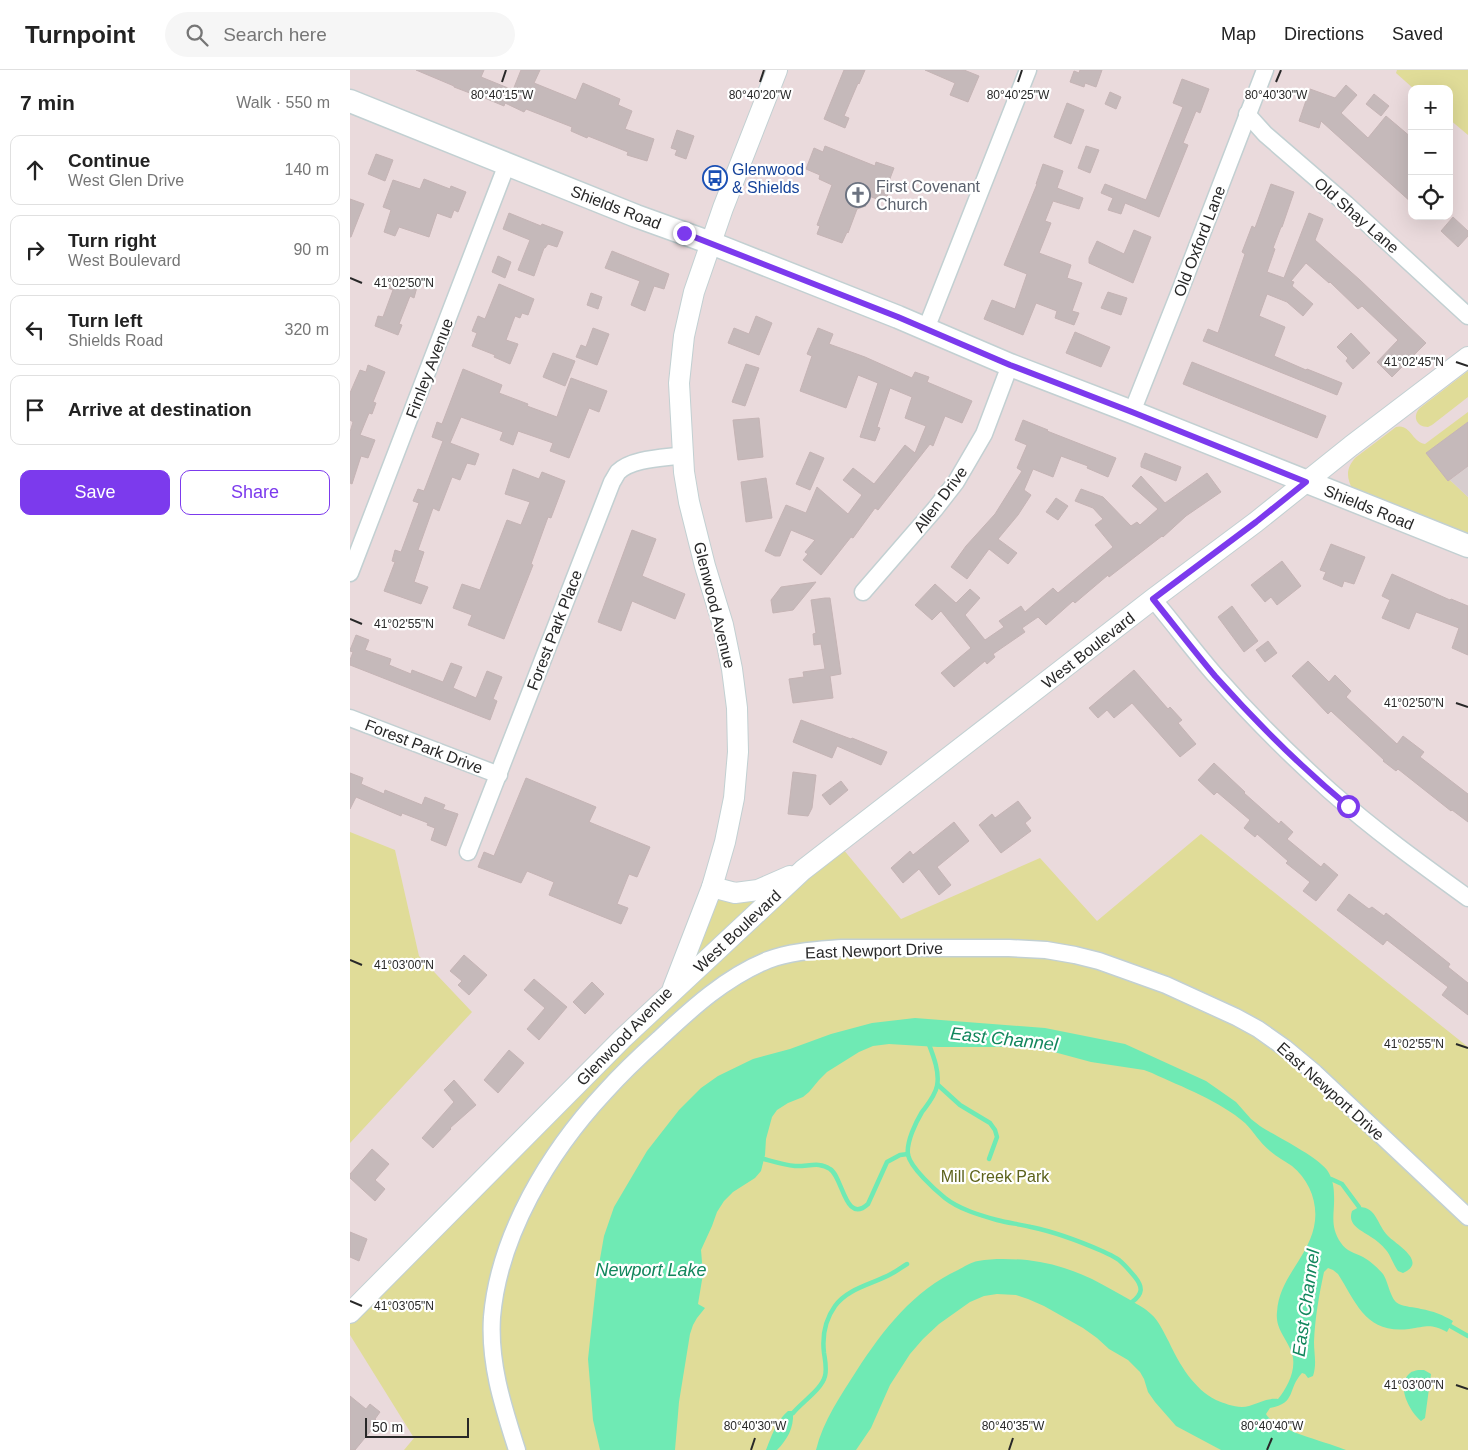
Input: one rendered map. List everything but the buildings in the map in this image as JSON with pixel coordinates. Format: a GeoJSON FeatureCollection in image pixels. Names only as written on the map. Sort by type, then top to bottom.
{"type":"FeatureCollection","features":[{"type":"Feature","properties":{"kind":"main road","name":"Shields Road"},"geometry":{"type":"LineString","coordinates":[[350,101],[636,216],[711,243],[926,329],[1010,365],[1468,546]]}},
{"type":"Feature","properties":{"kind":"street","name":"Glenwood Avenue"},"geometry":{"type":"LineString","coordinates":[[352,1310],[622,1039],[672,992],[712,887],[725,842],[734,798],[738,752],[737,708],[732,668],[723,624],[705,566],[689,502],[684,472],[679,383],[684,336],[694,292],[725,202],[776,70]]}},
{"type":"Feature","properties":{"kind":"street"},"geometry":{"type":"LineString","coordinates":[[926,329],[1028,70]]}},
{"type":"Feature","properties":{"kind":"street","name":"Old Oxford Lane"},"geometry":{"type":"LineString","coordinates":[[1132,412],[1265,70]]}},
{"type":"Feature","properties":{"kind":"street","name":"Old Shay Lane"},"geometry":{"type":"LineString","coordinates":[[1247,114],[1265,134],[1395,248],[1468,316]]}},
{"type":"Feature","properties":{"kind":"street","name":"Firnley Avenue"},"geometry":{"type":"LineString","coordinates":[[350,573],[507,164]]}},
{"type":"Feature","properties":{"kind":"street","name":"West Boulevard"},"geometry":{"type":"LineString","coordinates":[[672,992],[803,870],[1468,357]]}},
{"type":"Feature","properties":{"kind":"street","name":"Allen Drive"},"geometry":{"type":"LineString","coordinates":[[863,592],[935,510],[956,482],[984,434],[1010,365]]}},
{"type":"Feature","properties":{"kind":"street","name":"Forest Park Place"},"geometry":{"type":"LineString","coordinates":[[468,852],[612,482],[618,472],[627,465],[684,455]]}},
{"type":"Feature","properties":{"kind":"street"},"geometry":{"type":"LineString","coordinates":[[1153,599],[1215,675],[1290,754],[1370,825],[1468,898]]}},
{"type":"Feature","properties":{"kind":"street","name":"Forest Park Drive"},"geometry":{"type":"LineString","coordinates":[[350,718],[499,775]]}},
{"type":"Feature","properties":{"kind":"street","name":"West Boulevard"},"geometry":{"type":"LineString","coordinates":[[712,887],[735,893],[758,890],[803,870]]}},
{"type":"Feature","properties":{"kind":"street","name":"East Newport Drive"},"geometry":{"type":"LineString","coordinates":[[517,1450],[495,1374],[492,1318],[496,1289],[509,1241],[530,1198],[559,1148],[576,1125],[604,1092],[684,1016],[731,979],[770,960],[791,954],[842,948],[1010,948],[1046,950],[1099,961],[1166,985],[1236,1017],[1258,1029],[1285,1048],[1322,1080],[1468,1217]]}},
{"type":"Feature","properties":{"kind":"green space"},"geometry":{"type":"Polygon","coordinates":[[[1397,70],[1468,70],[1468,135],[1453,122],[1453,85],[1410,85],[1396,73],[1397,70]]]}},
{"type":"Feature","properties":{"kind":"green space"},"geometry":{"type":"Polygon","coordinates":[[[1468,371],[1468,397],[1428,427],[1424,427],[1416,421],[1416,414],[1420,408],[1468,371]]]}},
{"type":"Feature","properties":{"kind":"green space"},"geometry":{"type":"Polygon","coordinates":[[[1468,412],[1468,422],[1427,453],[1448,481],[1450,480],[1468,497],[1468,537],[1353,490],[1348,473],[1352,462],[1396,427],[1405,428],[1417,440],[1425,444],[1468,412]]]}},
{"type":"Feature","properties":{"kind":"green space"},"geometry":{"type":"Polygon","coordinates":[[[350,832],[395,850],[419,956],[472,1012],[350,1143],[350,832]]]}},
{"type":"Feature","properties":{"kind":"green space","name":"Mill Creek Park"},"geometry":{"type":"Polygon","coordinates":[[[1201,834],[1468,1047],[1468,1450],[404,1450],[414,1438],[350,1335],[350,1307],[671,992],[712,887],[758,890],[838,843],[901,919],[1040,858],[1097,921],[1201,834]]]}},
{"type":"Feature","properties":{"kind":"shaded area"},"geometry":{"type":"Polygon","coordinates":[[[1468,466],[1468,497],[1450,480],[1468,466]]]}},
{"type":"Feature","properties":{"kind":"water","name":"Newport Lake"},"geometry":{"type":"Polygon","coordinates":[[[915,1018],[1045,1028],[1125,1044],[1206,1081],[1236,1102],[1260,1126],[1305,1152],[1327,1170],[1334,1188],[1333,1219],[1335,1231],[1343,1246],[1368,1260],[1383,1274],[1396,1302],[1404,1306],[1434,1312],[1453,1321],[1447,1332],[1432,1327],[1394,1329],[1382,1327],[1364,1315],[1338,1274],[1328,1268],[1324,1272],[1316,1315],[1313,1376],[1308,1378],[1302,1373],[1297,1379],[1288,1399],[1279,1406],[1270,1408],[1266,1414],[1271,1420],[1290,1430],[1346,1450],[1221,1450],[1176,1426],[1148,1392],[1140,1372],[1128,1360],[1109,1349],[1083,1328],[1044,1306],[1016,1295],[997,1294],[984,1296],[970,1302],[939,1324],[910,1354],[890,1385],[871,1428],[856,1450],[816,1450],[823,1429],[839,1399],[878,1340],[901,1312],[927,1288],[942,1278],[970,1263],[984,1260],[1036,1261],[1061,1267],[1092,1279],[1141,1307],[1154,1317],[1182,1367],[1194,1383],[1208,1395],[1232,1406],[1241,1407],[1278,1399],[1288,1384],[1293,1366],[1292,1354],[1278,1324],[1279,1300],[1288,1279],[1306,1249],[1314,1227],[1315,1210],[1312,1194],[1304,1179],[1292,1166],[1266,1148],[1245,1123],[1235,1115],[1212,1101],[1152,1073],[1144,1070],[1091,1062],[1054,1052],[1020,1047],[938,1047],[889,1044],[873,1046],[859,1052],[827,1072],[803,1097],[777,1110],[772,1117],[766,1139],[761,1171],[755,1178],[733,1192],[717,1212],[701,1250],[703,1274],[698,1304],[705,1308],[697,1318],[690,1334],[679,1402],[675,1450],[600,1450],[593,1420],[588,1359],[597,1276],[604,1236],[614,1207],[647,1151],[679,1110],[701,1088],[718,1076],[753,1059],[790,1049],[831,1034],[872,1023],[915,1018]]]}},
{"type":"Feature","properties":{"kind":"water"},"geometry":{"type":"Polygon","coordinates":[[[1359,1207],[1370,1210],[1384,1232],[1408,1254],[1412,1259],[1410,1269],[1403,1273],[1398,1271],[1383,1246],[1353,1224],[1351,1220],[1352,1211],[1359,1207]]]}},
{"type":"Feature","properties":{"kind":"water"},"geometry":{"type":"Polygon","coordinates":[[[1424,1370],[1431,1374],[1425,1418],[1421,1421],[1409,1405],[1404,1391],[1406,1378],[1411,1372],[1424,1370]]]}},
{"type":"Feature","properties":{"kind":"water"},"geometry":{"type":"Polygon","coordinates":[[[788,1411],[792,1411],[793,1418],[787,1438],[777,1450],[766,1450],[772,1434],[788,1411]]]}},
{"type":"Feature","properties":{"kind":"waterway"},"geometry":{"type":"LineString","coordinates":[[928,1042],[936,1064],[938,1081],[935,1093],[917,1121],[908,1144],[908,1155],[918,1172],[945,1198],[976,1214],[1058,1234],[1115,1257],[1127,1268],[1139,1284],[1140,1293],[1132,1302]]}},
{"type":"Feature","properties":{"kind":"waterway"},"geometry":{"type":"LineString","coordinates":[[938,1085],[960,1105],[990,1123],[995,1130],[997,1137],[989,1159]]}},
{"type":"Feature","properties":{"kind":"waterway"},"geometry":{"type":"LineString","coordinates":[[764,1159],[795,1166],[822,1165],[830,1169],[849,1204],[854,1209],[860,1209],[868,1204],[887,1162],[900,1155],[908,1154]]}},
{"type":"Feature","properties":{"kind":"waterway"},"geometry":{"type":"LineString","coordinates":[[1331,1179],[1342,1184],[1359,1207]]}},
{"type":"Feature","properties":{"kind":"waterway"},"geometry":{"type":"LineString","coordinates":[[793,1413],[816,1391],[825,1376],[824,1334],[829,1317],[835,1306],[847,1295],[891,1274],[907,1264]]}},
{"type":"Feature","properties":{"kind":"waterway"},"geometry":{"type":"LineString","coordinates":[[1445,1323],[1468,1336]]}},
{"type":"Feature","properties":{"kind":"place","name":"Glenwood & Shields"},"geometry":{"type":"Point","coordinates":[715,178]}},
{"type":"Feature","properties":{"kind":"place","name":"First Covenant Church"},"geometry":{"type":"Point","coordinates":[858,195]}},
{"type":"Feature","properties":{"kind":"route"},"geometry":{"type":"LineString","coordinates":[[684,233],[898,317],[1010,365],[1306,482],[1153,599],[1215,675],[1253,717],[1290,754],[1348,806]]}},
{"type":"Feature","properties":{"kind":"water label","name":"East Channel"},"geometry":{"type":"Point","coordinates":[1004,1039]}},
{"type":"Feature","properties":{"kind":"water label","name":"East Channel"},"geometry":{"type":"Point","coordinates":[1306,1303]}}]}
